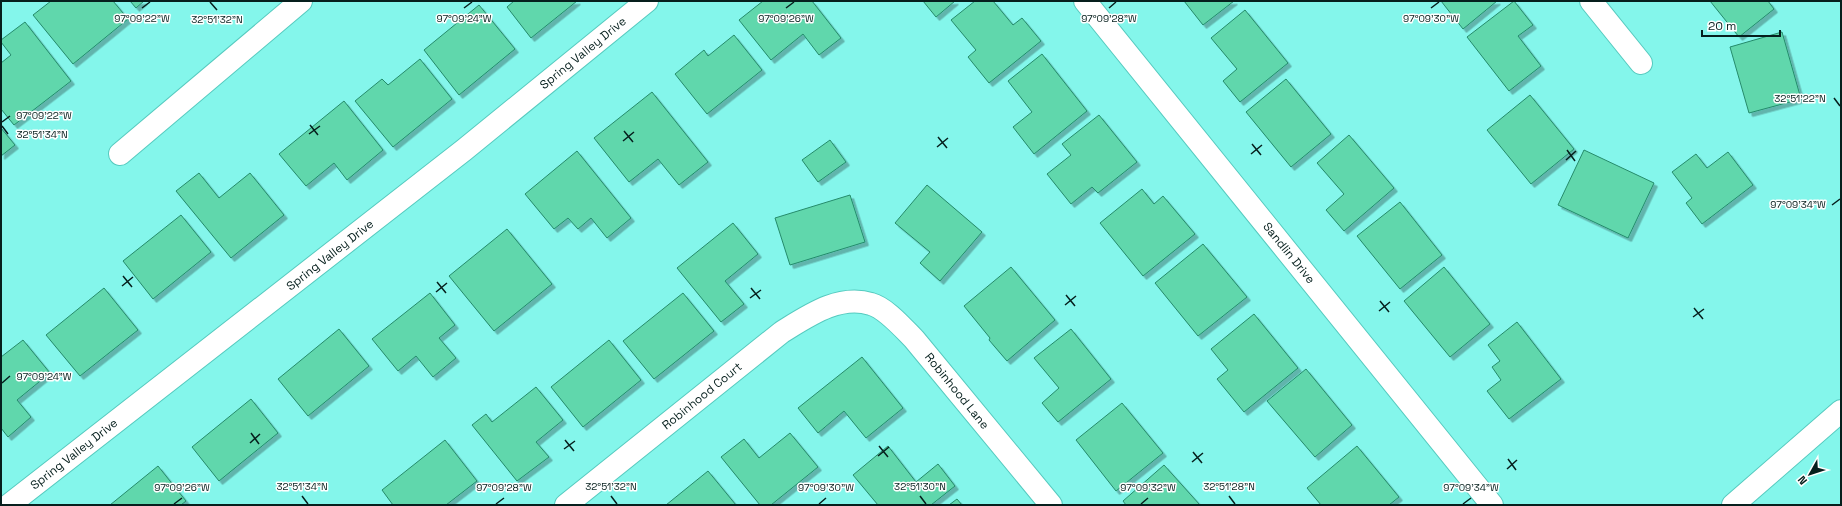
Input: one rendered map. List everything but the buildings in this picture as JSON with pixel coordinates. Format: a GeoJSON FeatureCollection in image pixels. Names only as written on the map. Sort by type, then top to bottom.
{"type":"FeatureCollection","features":[{"type":"Feature","properties":{"kind":"street"},"geometry":{"type":"LineString","coordinates":[[120,154],[301,1]]}},
{"type":"Feature","properties":{"kind":"street","name":"Spring Valley Drive"},"geometry":{"type":"LineString","coordinates":[[9,505],[464,150],[647,1]]}},
{"type":"Feature","properties":{"kind":"street","name":"Sandlin Drive"},"geometry":{"type":"LineString","coordinates":[[1085,1],[1492,505]]}},
{"type":"Feature","properties":{"kind":"street"},"geometry":{"type":"LineString","coordinates":[[1591,1],[1641,63]]}},
{"type":"Feature","properties":{"kind":"street","name":"Robinhood Court"},"geometry":{"type":"LineString","coordinates":[[566,505],[782,332],[815,312],[846,302]]}},
{"type":"Feature","properties":{"kind":"street","name":"Robinhood Lane"},"geometry":{"type":"LineString","coordinates":[[846,302],[871,304],[888,314],[914,339],[1050,505]]}},
{"type":"Feature","properties":{"kind":"street"},"geometry":{"type":"LineString","coordinates":[[1733,505],[1841,410]]}}]}
